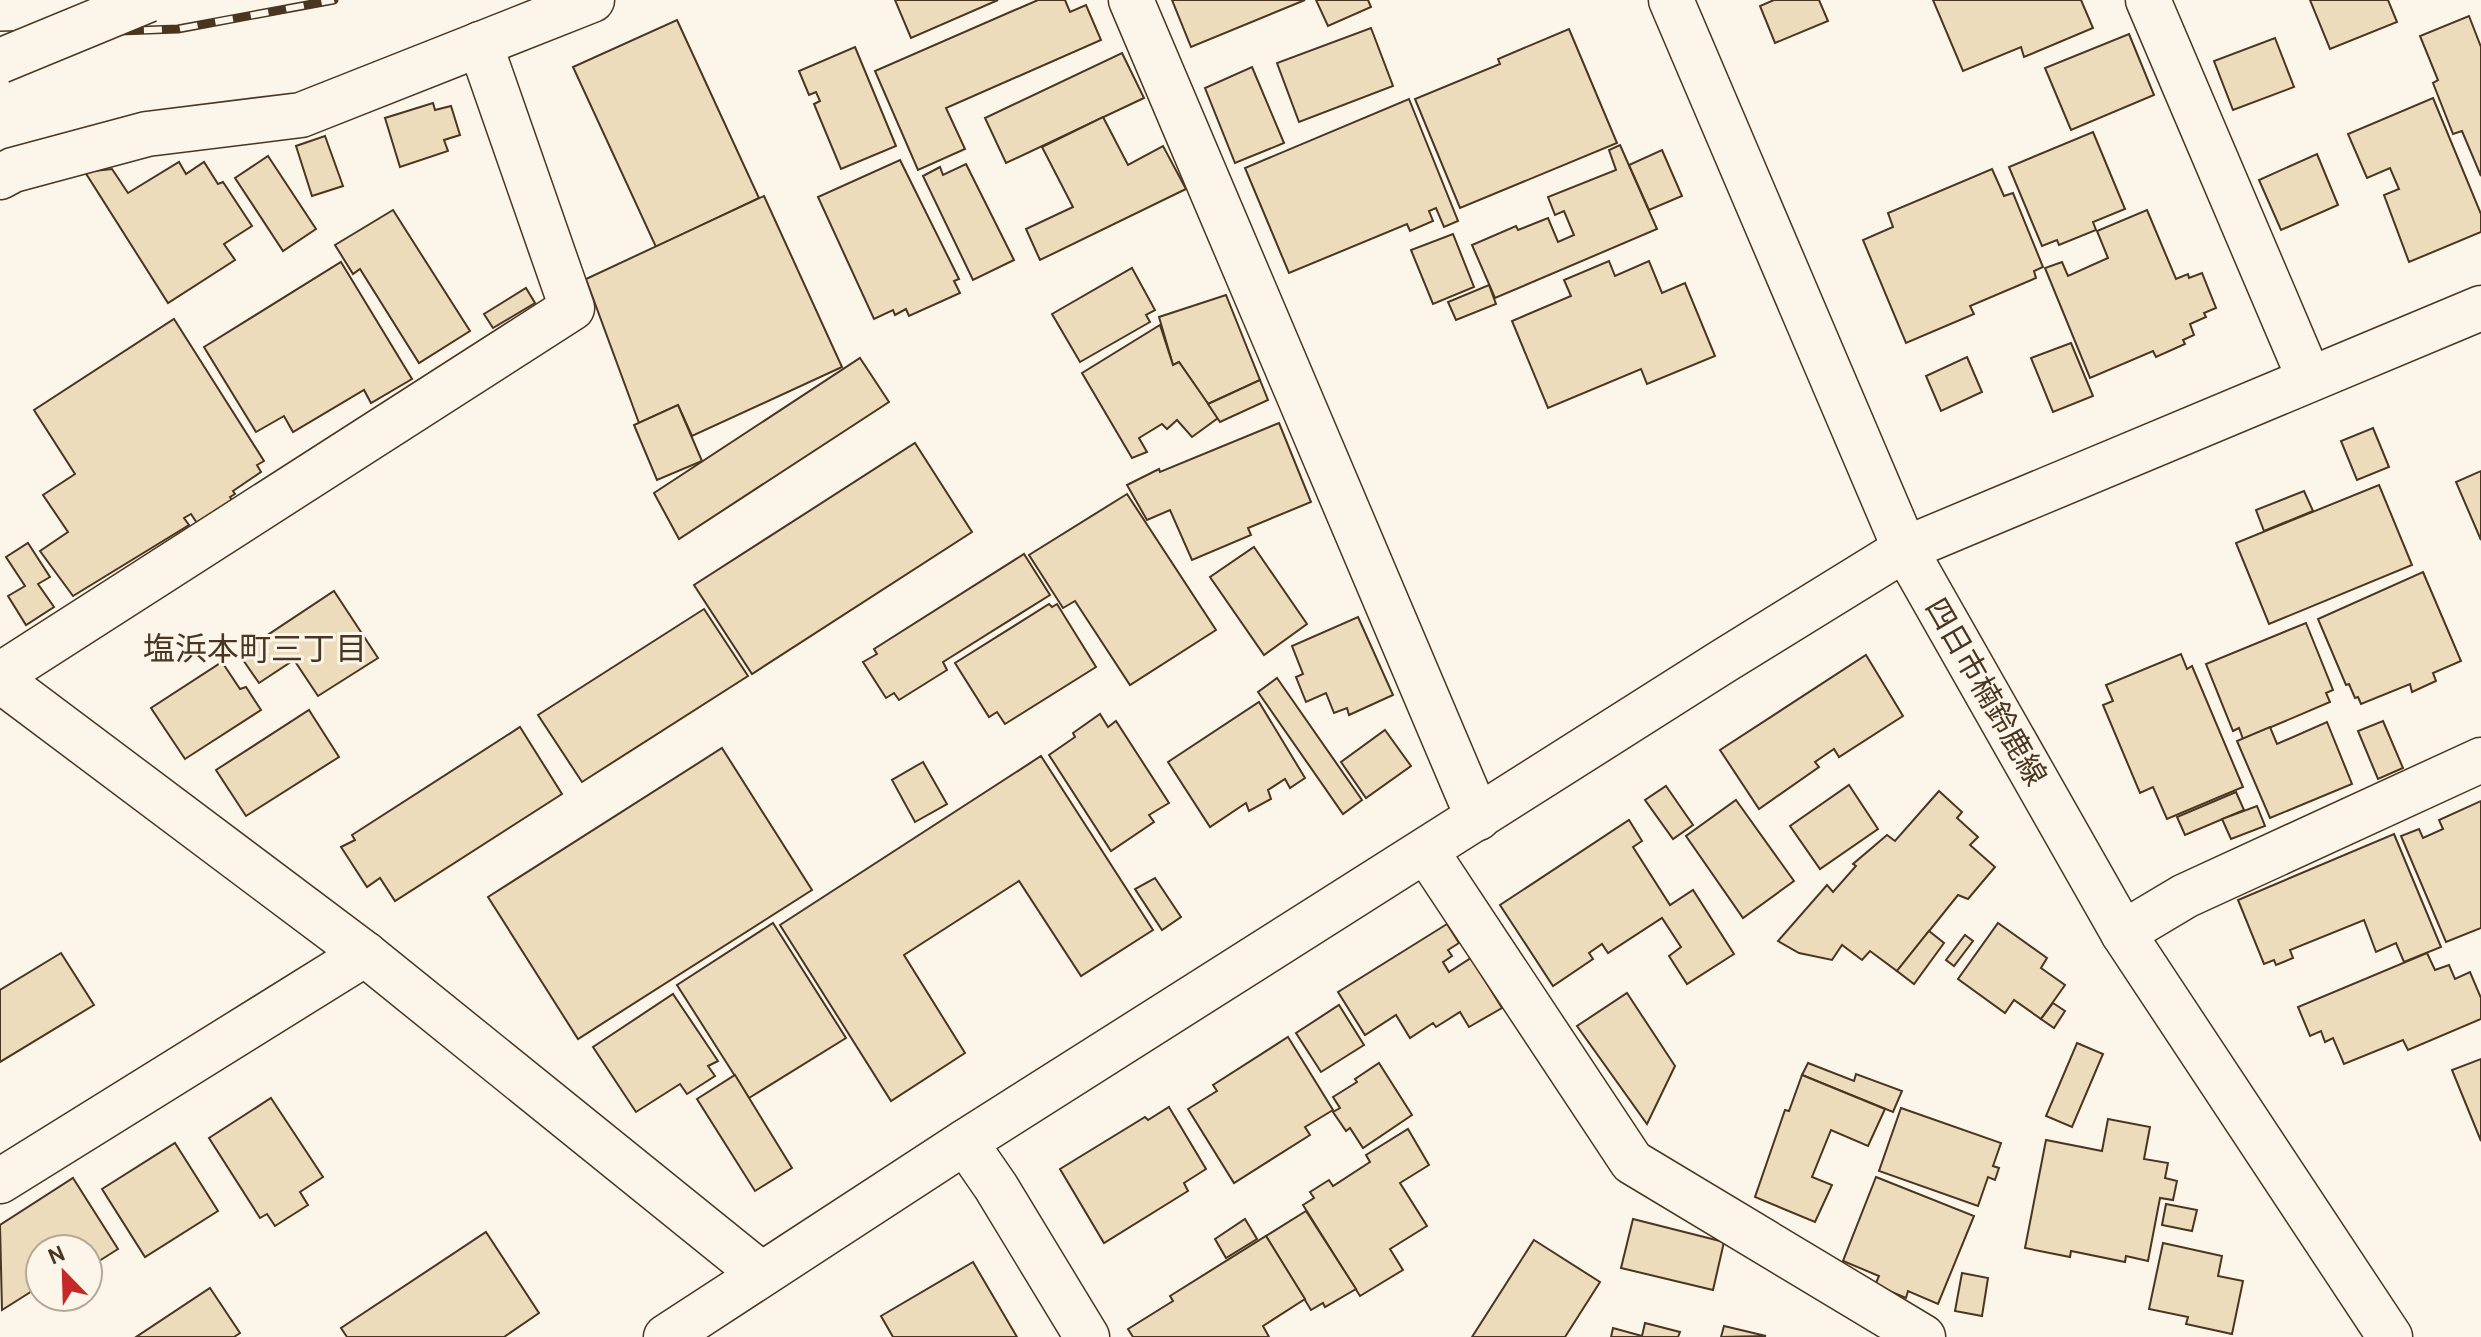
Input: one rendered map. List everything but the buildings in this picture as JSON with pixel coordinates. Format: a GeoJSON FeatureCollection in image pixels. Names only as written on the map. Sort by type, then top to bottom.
{"type":"FeatureCollection","features":[{"type":"Feature","properties":{"kind":"street"},"geometry":{"type":"LineString","coordinates":[[0,61],[148,0]]}},
{"type":"Feature","properties":{"kind":"street"},"geometry":{"type":"LineString","coordinates":[[0,177],[13,170],[147,134],[301,115],[592,0]]}},
{"type":"Feature","properties":{"kind":"street"},"geometry":{"type":"LineString","coordinates":[[1131,0],[1478,818]]}},
{"type":"Feature","properties":{"kind":"street","name":"四日市楠鈴鹿線"},"geometry":{"type":"LineString","coordinates":[[1671,0],[1905,549],[2123,933],[2390,1337]]}},
{"type":"Feature","properties":{"kind":"street"},"geometry":{"type":"LineString","coordinates":[[2148,0],[2309,378]]}},
{"type":"Feature","properties":{"kind":"street"},"geometry":{"type":"LineString","coordinates":[[480,44],[572,308],[0,678],[365,954],[760,1273]]}},
{"type":"Feature","properties":{"kind":"street"},"geometry":{"type":"LineString","coordinates":[[666,1337],[965,1142],[1905,549],[2481,308]]}},
{"type":"Feature","properties":{"kind":"street"},"geometry":{"type":"LineString","coordinates":[[2123,933],[2185,896],[2481,760]]}},
{"type":"Feature","properties":{"kind":"street"},"geometry":{"type":"LineString","coordinates":[[1426,851],[1632,1162],[1923,1337]]}},
{"type":"Feature","properties":{"kind":"street"},"geometry":{"type":"LineString","coordinates":[[0,1181],[365,954]]}},
{"type":"Feature","properties":{"kind":"street"},"geometry":{"type":"LineString","coordinates":[[965,1142],[996,1187],[1087,1337]]}},
{"type":"Feature","properties":{"kind":"railway"},"geometry":{"type":"LineString","coordinates":[[0,35],[178,29],[334,0]]}},
{"type":"Feature","properties":{"kind":"district","name":"塩浜本町三丁目"},"geometry":{"type":"Point","coordinates":[255,649]}}]}
